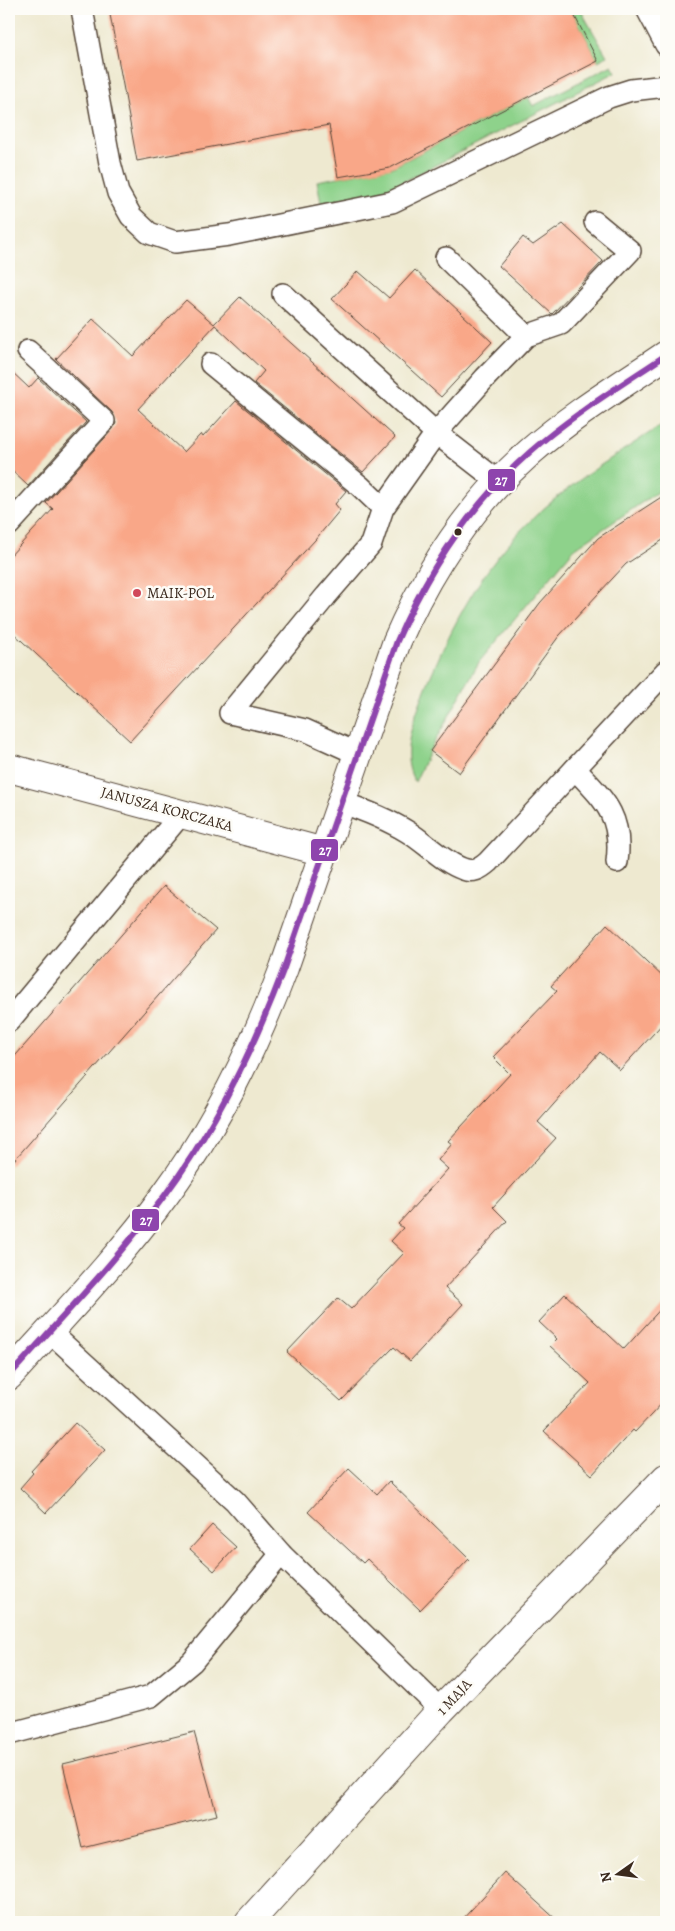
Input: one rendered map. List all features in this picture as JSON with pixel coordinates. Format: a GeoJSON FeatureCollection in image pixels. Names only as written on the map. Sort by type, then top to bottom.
{"type":"FeatureCollection","features":[{"type":"Feature","properties":{"kind":"street"},"geometry":{"type":"LineString","coordinates":[[9,1376],[165,1195],[197,1148],[231,1090],[271,1003],[385,671],[412,608],[445,551],[480,503],[531,451],[666,355]]}},
{"type":"Feature","properties":{"kind":"street","name":"JANUSZA KORCZAKA"},"geometry":{"type":"LineString","coordinates":[[9,768],[324,852]]}},
{"type":"Feature","properties":{"kind":"street","name":"1 MAJA"},"geometry":{"type":"LineString","coordinates":[[249,1922],[442,1710],[666,1478]]}},
{"type":"Feature","properties":{"kind":"lane"},"geometry":{"type":"LineString","coordinates":[[82,9],[110,163],[118,193],[131,216],[149,233],[174,242],[229,236],[392,202],[609,97],[632,90],[666,86]]}},
{"type":"Feature","properties":{"kind":"lane"},"geometry":{"type":"LineString","coordinates":[[647,9],[666,45]]}},
{"type":"Feature","properties":{"kind":"lane"},"geometry":{"type":"LineString","coordinates":[[356,753],[305,730],[230,713],[371,544],[382,508],[436,433],[526,336],[561,324],[630,251],[595,222]]}},
{"type":"Feature","properties":{"kind":"lane"},"geometry":{"type":"LineString","coordinates":[[446,258],[526,336]]}},
{"type":"Feature","properties":{"kind":"lane"},"geometry":{"type":"LineString","coordinates":[[283,294],[436,433],[500,482]]}},
{"type":"Feature","properties":{"kind":"lane"},"geometry":{"type":"LineString","coordinates":[[12,515],[104,421],[28,351]]}},
{"type":"Feature","properties":{"kind":"lane"},"geometry":{"type":"LineString","coordinates":[[211,364],[360,486],[382,508]]}},
{"type":"Feature","properties":{"kind":"lane"},"geometry":{"type":"LineString","coordinates":[[340,802],[368,812],[408,832],[458,867],[470,871],[477,870],[488,862],[666,672]]}},
{"type":"Feature","properties":{"kind":"lane"},"geometry":{"type":"LineString","coordinates":[[575,769],[606,804],[616,825],[620,841],[616,862]]}},
{"type":"Feature","properties":{"kind":"lane"},"geometry":{"type":"LineString","coordinates":[[9,1021],[182,813]]}},
{"type":"Feature","properties":{"kind":"lane"},"geometry":{"type":"LineString","coordinates":[[49,1331],[235,1501],[281,1554],[442,1710]]}},
{"type":"Feature","properties":{"kind":"lane"},"geometry":{"type":"LineString","coordinates":[[9,1734],[151,1696],[192,1662],[281,1554]]}},
{"type":"Feature","properties":{"kind":"green space"},"geometry":{"type":"Polygon","coordinates":[[[571,9],[580,9],[607,56],[598,61],[571,9]]]}},
{"type":"Feature","properties":{"kind":"green space"},"geometry":{"type":"Polygon","coordinates":[[[612,65],[616,72],[393,187],[374,194],[321,203],[317,181],[393,167],[528,97],[533,106],[612,65]]]}},
{"type":"Feature","properties":{"kind":"green space"},"geometry":{"type":"Polygon","coordinates":[[[666,422],[666,486],[574,549],[479,662],[429,752],[415,782],[410,772],[408,750],[415,716],[432,673],[453,629],[490,567],[537,514],[591,472],[666,422]]]}},
{"type":"Feature","properties":{"kind":"building"},"geometry":{"type":"Polygon","coordinates":[[[109,9],[571,9],[598,61],[390,168],[338,177],[329,125],[137,161],[109,9]]]}},
{"type":"Feature","properties":{"kind":"building"},"geometry":{"type":"Polygon","coordinates":[[[563,224],[603,261],[552,314],[499,266],[523,237],[533,245],[563,224]]]}},
{"type":"Feature","properties":{"kind":"building"},"geometry":{"type":"Polygon","coordinates":[[[415,270],[492,342],[441,397],[332,299],[358,271],[389,298],[415,270]]]}},
{"type":"Feature","properties":{"kind":"building","name":"MAIK-POL"},"geometry":{"type":"Polygon","coordinates":[[[240,297],[395,437],[363,472],[254,383],[264,371],[215,325],[138,409],[184,452],[201,434],[203,437],[236,401],[346,491],[335,504],[340,510],[315,540],[130,741],[9,629],[9,557],[53,509],[46,503],[113,429],[116,423],[112,412],[56,359],[93,319],[133,356],[186,300],[214,324],[240,297]]]}},
{"type":"Feature","properties":{"kind":"building"},"geometry":{"type":"Polygon","coordinates":[[[9,369],[29,388],[38,378],[86,422],[28,486],[9,468],[9,369]]]}},
{"type":"Feature","properties":{"kind":"building"},"geometry":{"type":"Polygon","coordinates":[[[666,494],[666,538],[626,564],[559,636],[459,773],[430,751],[540,603],[598,538],[666,494]]]}},
{"type":"Feature","properties":{"kind":"building"},"geometry":{"type":"Polygon","coordinates":[[[164,886],[216,930],[9,1166],[9,1063],[164,886]]]}},
{"type":"Feature","properties":{"kind":"building"},"geometry":{"type":"Polygon","coordinates":[[[607,924],[666,980],[666,1020],[620,1070],[600,1052],[538,1122],[556,1138],[493,1207],[507,1221],[445,1288],[463,1304],[410,1361],[394,1347],[341,1401],[287,1352],[338,1298],[351,1309],[404,1253],[391,1241],[403,1228],[398,1224],[448,1169],[438,1160],[452,1144],[448,1141],[510,1074],[493,1057],[557,991],[551,986],[607,924]]]}},
{"type":"Feature","properties":{"kind":"building"},"geometry":{"type":"Polygon","coordinates":[[[565,1294],[624,1349],[666,1303],[666,1399],[635,1432],[633,1430],[592,1475],[544,1431],[590,1383],[550,1346],[557,1339],[539,1322],[565,1294]]]}},
{"type":"Feature","properties":{"kind":"building"},"geometry":{"type":"Polygon","coordinates":[[[75,1423],[105,1450],[46,1513],[20,1488],[33,1473],[31,1471],[75,1423]]]}},
{"type":"Feature","properties":{"kind":"building"},"geometry":{"type":"Polygon","coordinates":[[[349,1468],[377,1494],[389,1481],[469,1559],[420,1610],[367,1559],[363,1563],[308,1512],[349,1468]]]}},
{"type":"Feature","properties":{"kind":"building"},"geometry":{"type":"Polygon","coordinates":[[[212,1525],[236,1547],[214,1571],[190,1549],[212,1525]]]}},
{"type":"Feature","properties":{"kind":"building"},"geometry":{"type":"Polygon","coordinates":[[[194,1732],[217,1815],[83,1848],[63,1764],[194,1732]]]}},
{"type":"Feature","properties":{"kind":"building"},"geometry":{"type":"Polygon","coordinates":[[[505,1873],[559,1922],[460,1922],[505,1873]]]}},
{"type":"Feature","properties":{"kind":"transit line","name":"27"},"geometry":{"type":"LineString","coordinates":[[9,1376],[147,1219],[184,1169],[232,1086],[260,1028],[284,968],[397,641],[423,589],[453,539],[489,493],[530,452],[579,414],[666,355]]}},
{"type":"Feature","properties":{"kind":"place","name":"MAIK-POL"},"geometry":{"type":"Point","coordinates":[137,593]}}]}
